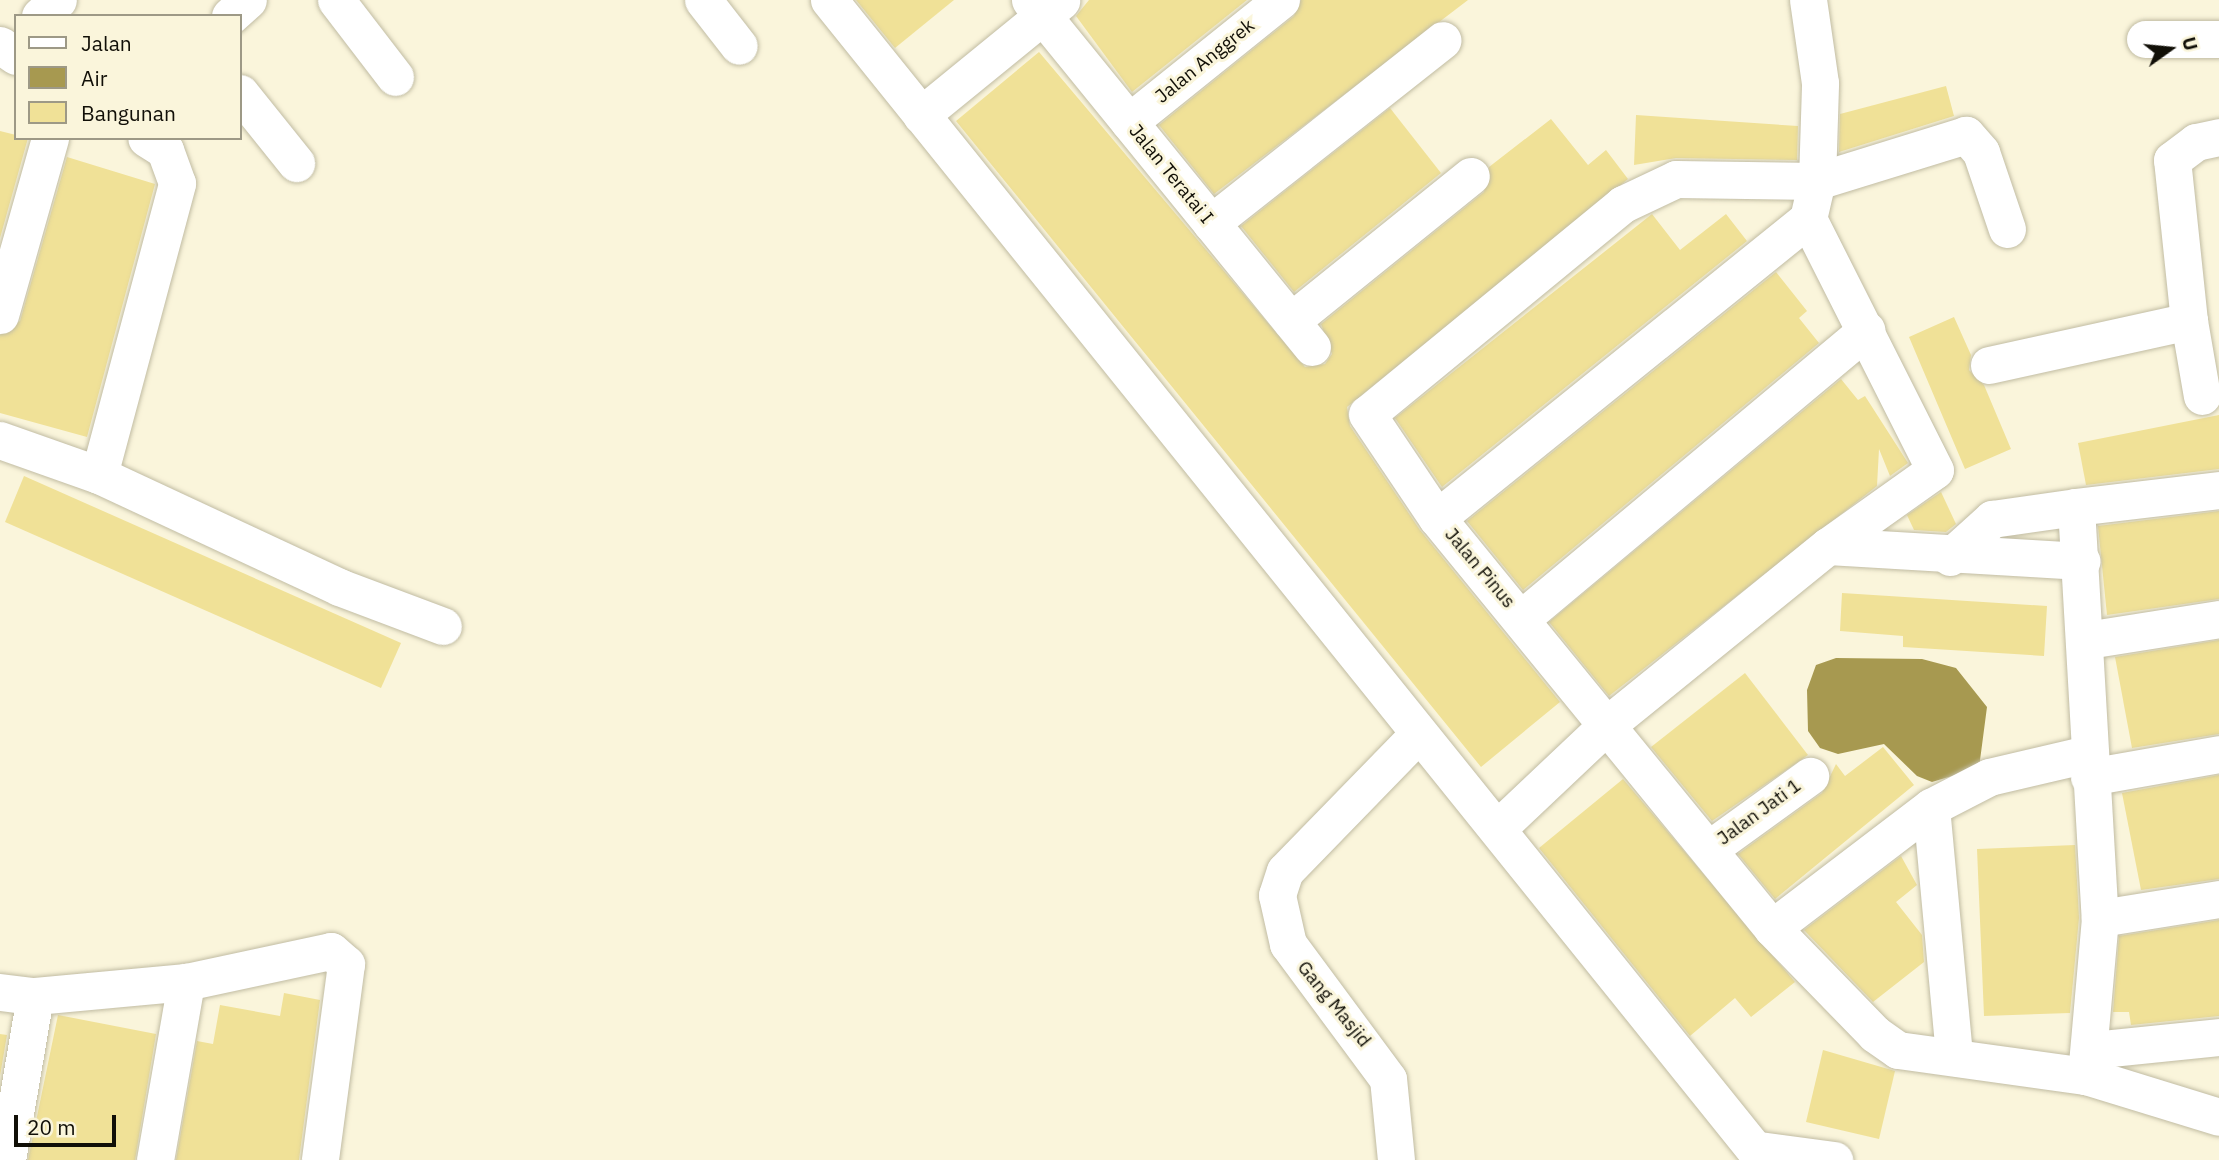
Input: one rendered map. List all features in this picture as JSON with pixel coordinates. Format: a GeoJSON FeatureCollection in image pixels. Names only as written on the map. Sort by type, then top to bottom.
{"type":"FeatureCollection","features":[{"type":"Feature","properties":{"kind":"street"},"geometry":{"type":"LineString","coordinates":[[42,14],[58,0]]}},
{"type":"Feature","properties":{"kind":"street"},"geometry":{"type":"LineString","coordinates":[[232,14],[248,0]]}},
{"type":"Feature","properties":{"kind":"street"},"geometry":{"type":"LineString","coordinates":[[336,0],[395,77]]}},
{"type":"Feature","properties":{"kind":"street"},"geometry":{"type":"LineString","coordinates":[[703,0],[739,46]]}},
{"type":"Feature","properties":{"kind":"street"},"geometry":{"type":"LineString","coordinates":[[829,0],[921,114],[1397,754],[1499,827],[1761,1155],[1834,1160]]}},
{"type":"Feature","properties":{"kind":"street","name":"Jalan Anggrek"},"geometry":{"type":"LineString","coordinates":[[1129,122],[1281,0]]}},
{"type":"Feature","properties":{"kind":"street"},"geometry":{"type":"LineString","coordinates":[[1437,517],[1808,219],[1817,181],[1820,83],[1808,0]]}},
{"type":"Feature","properties":{"kind":"street"},"geometry":{"type":"LineString","coordinates":[[921,114],[1045,5]]}},
{"type":"Feature","properties":{"kind":"street","name":"Jalan Teratai I"},"geometry":{"type":"LineString","coordinates":[[1045,5],[1129,122],[1302,334],[1471,176]]}},
{"type":"Feature","properties":{"kind":"street"},"geometry":{"type":"LineString","coordinates":[[2145,39],[2219,39]]}},
{"type":"Feature","properties":{"kind":"street"},"geometry":{"type":"LineString","coordinates":[[1211,223],[1443,40]]}},
{"type":"Feature","properties":{"kind":"street"},"geometry":{"type":"LineString","coordinates":[[242,96],[296,163]]}},
{"type":"Feature","properties":{"kind":"street"},"geometry":{"type":"LineString","coordinates":[[1817,181],[1974,137],[2007,229]]}},
{"type":"Feature","properties":{"kind":"street"},"geometry":{"type":"LineString","coordinates":[[2202,396],[2189,321],[2172,160],[2196,142],[2219,137]]}},
{"type":"Feature","properties":{"kind":"street"},"geometry":{"type":"LineString","coordinates":[[0,315],[49,140]]}},
{"type":"Feature","properties":{"kind":"street"},"geometry":{"type":"LineString","coordinates":[[99,475],[177,183],[164,150],[149,140]]}},
{"type":"Feature","properties":{"kind":"street","name":"Jalan Pinus"},"geometry":{"type":"LineString","coordinates":[[1817,181],[1660,183],[1623,204],[1372,405],[1371,424],[1437,517],[1608,723],[1772,928],[1875,1034],[1898,1050],[1954,1056],[2089,1063]]}},
{"type":"Feature","properties":{"kind":"street"},"geometry":{"type":"LineString","coordinates":[[1499,827],[1608,723],[1828,546],[1935,470],[1867,330],[1808,219]]}},
{"type":"Feature","properties":{"kind":"street"},"geometry":{"type":"LineString","coordinates":[[1989,365],[2189,321]]}},
{"type":"Feature","properties":{"kind":"street"},"geometry":{"type":"LineString","coordinates":[[1522,618],[1867,330]]}},
{"type":"Feature","properties":{"kind":"street"},"geometry":{"type":"LineString","coordinates":[[0,440],[99,475],[339,586],[443,626]]}},
{"type":"Feature","properties":{"kind":"street"},"geometry":{"type":"LineString","coordinates":[[1950,557],[1992,519],[2219,491]]}},
{"type":"Feature","properties":{"kind":"street"},"geometry":{"type":"LineString","coordinates":[[2076,507],[2087,640],[2088,766],[2100,918],[2089,1063]]}},
{"type":"Feature","properties":{"kind":"street"},"geometry":{"type":"LineString","coordinates":[[1828,546],[1950,557],[2082,561]]}},
{"type":"Feature","properties":{"kind":"street"},"geometry":{"type":"LineString","coordinates":[[2087,640],[2219,619]]}},
{"type":"Feature","properties":{"kind":"street","name":"Gang Masjid"},"geometry":{"type":"LineString","coordinates":[[1396,1160],[1388,1079],[1288,944],[1277,895],[1285,871],[1397,754]]}},
{"type":"Feature","properties":{"kind":"street"},"geometry":{"type":"LineString","coordinates":[[1772,928],[1931,807],[1989,776],[2219,754]]}},
{"type":"Feature","properties":{"kind":"street","name":"Jalan Jati 1"},"geometry":{"type":"LineString","coordinates":[[1709,849],[1810,776]]}},
{"type":"Feature","properties":{"kind":"street"},"geometry":{"type":"LineString","coordinates":[[1931,807],[1954,1056]]}},
{"type":"Feature","properties":{"kind":"street"},"geometry":{"type":"LineString","coordinates":[[2100,918],[2219,899]]}},
{"type":"Feature","properties":{"kind":"street"},"geometry":{"type":"LineString","coordinates":[[7,1160],[17,994],[186,982],[317,951],[341,956],[345,978],[320,1160]]}},
{"type":"Feature","properties":{"kind":"street"},"geometry":{"type":"LineString","coordinates":[[155,1160],[186,982]]}},
{"type":"Feature","properties":{"kind":"street"},"geometry":{"type":"LineString","coordinates":[[2089,1063],[2219,1037]]}},
{"type":"Feature","properties":{"kind":"street"},"geometry":{"type":"LineString","coordinates":[[2089,1063],[2219,1117]]}},
{"type":"Feature","properties":{"kind":"water"},"geometry":{"type":"Polygon","coordinates":[[[1836,658],[1922,659],[1956,668],[1987,707],[1979,768],[1932,782],[1917,776],[1884,744],[1838,754],[1820,748],[1808,731],[1807,690],[1816,665],[1836,658]]]}},
{"type":"Feature","properties":{"kind":"building"},"geometry":{"type":"Polygon","coordinates":[[[856,0],[954,0],[895,48],[856,0]]]}},
{"type":"Feature","properties":{"kind":"building"},"geometry":{"type":"Polygon","coordinates":[[[1089,0],[1247,0],[1132,92],[1076,16],[1089,0]]]}},
{"type":"Feature","properties":{"kind":"building"},"geometry":{"type":"Polygon","coordinates":[[[1301,0],[1468,0],[1214,194],[1159,125],[1294,16],[1301,0]]]}},
{"type":"Feature","properties":{"kind":"building"},"geometry":{"type":"Polygon","coordinates":[[[1039,52],[1305,367],[1325,364],[1332,354],[1321,324],[1484,192],[1489,167],[1551,119],[1588,165],[1606,150],[1628,179],[1347,407],[1350,426],[1420,530],[1560,702],[1481,767],[956,121],[1039,52]]]}},
{"type":"Feature","properties":{"kind":"building"},"geometry":{"type":"Polygon","coordinates":[[[1946,86],[1954,116],[1839,152],[1840,114],[1946,86]]]}},
{"type":"Feature","properties":{"kind":"building"},"geometry":{"type":"Polygon","coordinates":[[[1390,108],[1441,173],[1294,292],[1241,226],[1390,108]]]}},
{"type":"Feature","properties":{"kind":"building"},"geometry":{"type":"Polygon","coordinates":[[[1636,115],[1798,126],[1797,160],[1676,158],[1634,165],[1636,115]]]}},
{"type":"Feature","properties":{"kind":"building"},"geometry":{"type":"Polygon","coordinates":[[[0,131],[14,134],[14,140],[27,140],[0,238],[0,131]]]}},
{"type":"Feature","properties":{"kind":"building"},"geometry":{"type":"Polygon","coordinates":[[[67,157],[155,184],[87,437],[0,413],[0,335],[20,321],[67,157]]]}},
{"type":"Feature","properties":{"kind":"building"},"geometry":{"type":"Polygon","coordinates":[[[1652,214],[1680,250],[1726,214],[1747,241],[1442,487],[1395,418],[1652,214]]]}},
{"type":"Feature","properties":{"kind":"building"},"geometry":{"type":"Polygon","coordinates":[[[1776,272],[1807,311],[1799,318],[1819,343],[1523,590],[1467,521],[1776,272]]]}},
{"type":"Feature","properties":{"kind":"building"},"geometry":{"type":"Polygon","coordinates":[[[1954,317],[1971,355],[1969,370],[1984,385],[2011,449],[1965,469],[1909,337],[1954,317]]]}},
{"type":"Feature","properties":{"kind":"building"},"geometry":{"type":"Polygon","coordinates":[[[1841,379],[1858,400],[1865,396],[1908,463],[1890,476],[1879,449],[1877,486],[1609,696],[1549,622],[1841,379]]]}},
{"type":"Feature","properties":{"kind":"building"},"geometry":{"type":"Polygon","coordinates":[[[2219,415],[2219,469],[2086,485],[2078,443],[2219,415]]]}},
{"type":"Feature","properties":{"kind":"building"},"geometry":{"type":"Polygon","coordinates":[[[24,476],[401,643],[381,688],[5,522],[24,476]]]}},
{"type":"Feature","properties":{"kind":"building"},"geometry":{"type":"Polygon","coordinates":[[[1941,492],[1956,524],[1946,532],[1914,530],[1907,515],[1941,492]]]}},
{"type":"Feature","properties":{"kind":"building"},"geometry":{"type":"Polygon","coordinates":[[[2219,511],[2219,599],[2107,615],[2098,526],[2219,511]]]}},
{"type":"Feature","properties":{"kind":"building"},"geometry":{"type":"Polygon","coordinates":[[[1842,593],[2047,606],[2044,656],[1903,647],[1903,636],[1840,631],[1842,593]]]}},
{"type":"Feature","properties":{"kind":"building"},"geometry":{"type":"Polygon","coordinates":[[[2219,640],[2219,734],[2132,748],[2115,657],[2219,640]]]}},
{"type":"Feature","properties":{"kind":"building"},"geometry":{"type":"Polygon","coordinates":[[[1745,673],[1808,755],[1712,821],[1651,747],[1745,673]]]}},
{"type":"Feature","properties":{"kind":"building"},"geometry":{"type":"Polygon","coordinates":[[[1883,747],[1914,785],[1775,899],[1738,854],[1822,793],[1836,764],[1845,776],[1883,747]]]}},
{"type":"Feature","properties":{"kind":"building"},"geometry":{"type":"Polygon","coordinates":[[[2219,775],[2219,879],[2141,890],[2122,793],[2219,775]]]}},
{"type":"Feature","properties":{"kind":"building"},"geometry":{"type":"Polygon","coordinates":[[[1623,779],[1795,982],[1751,1017],[1735,998],[1690,1036],[1539,848],[1623,779]]]}},
{"type":"Feature","properties":{"kind":"building"},"geometry":{"type":"Polygon","coordinates":[[[2075,845],[2079,918],[2070,1013],[1984,1016],[1977,849],[2075,845]]]}},
{"type":"Feature","properties":{"kind":"building"},"geometry":{"type":"Polygon","coordinates":[[[1901,856],[1917,885],[1896,902],[1922,935],[1924,962],[1873,1002],[1804,930],[1901,856]]]}},
{"type":"Feature","properties":{"kind":"building"},"geometry":{"type":"Polygon","coordinates":[[[2219,920],[2219,1016],[2131,1025],[2129,1012],[2113,1012],[2119,936],[2219,920]]]}},
{"type":"Feature","properties":{"kind":"building"},"geometry":{"type":"Polygon","coordinates":[[[284,993],[320,1000],[299,1160],[176,1160],[197,1041],[213,1044],[220,1005],[280,1016],[284,993]]]}},
{"type":"Feature","properties":{"kind":"building"},"geometry":{"type":"Polygon","coordinates":[[[58,1015],[156,1034],[135,1160],[28,1160],[58,1015]]]}},
{"type":"Feature","properties":{"kind":"building"},"geometry":{"type":"Polygon","coordinates":[[[0,1034],[7,1035],[0,1076],[0,1034]]]}},
{"type":"Feature","properties":{"kind":"building"},"geometry":{"type":"Polygon","coordinates":[[[1823,1050],[1895,1071],[1879,1139],[1806,1122],[1823,1050]]]}}]}
